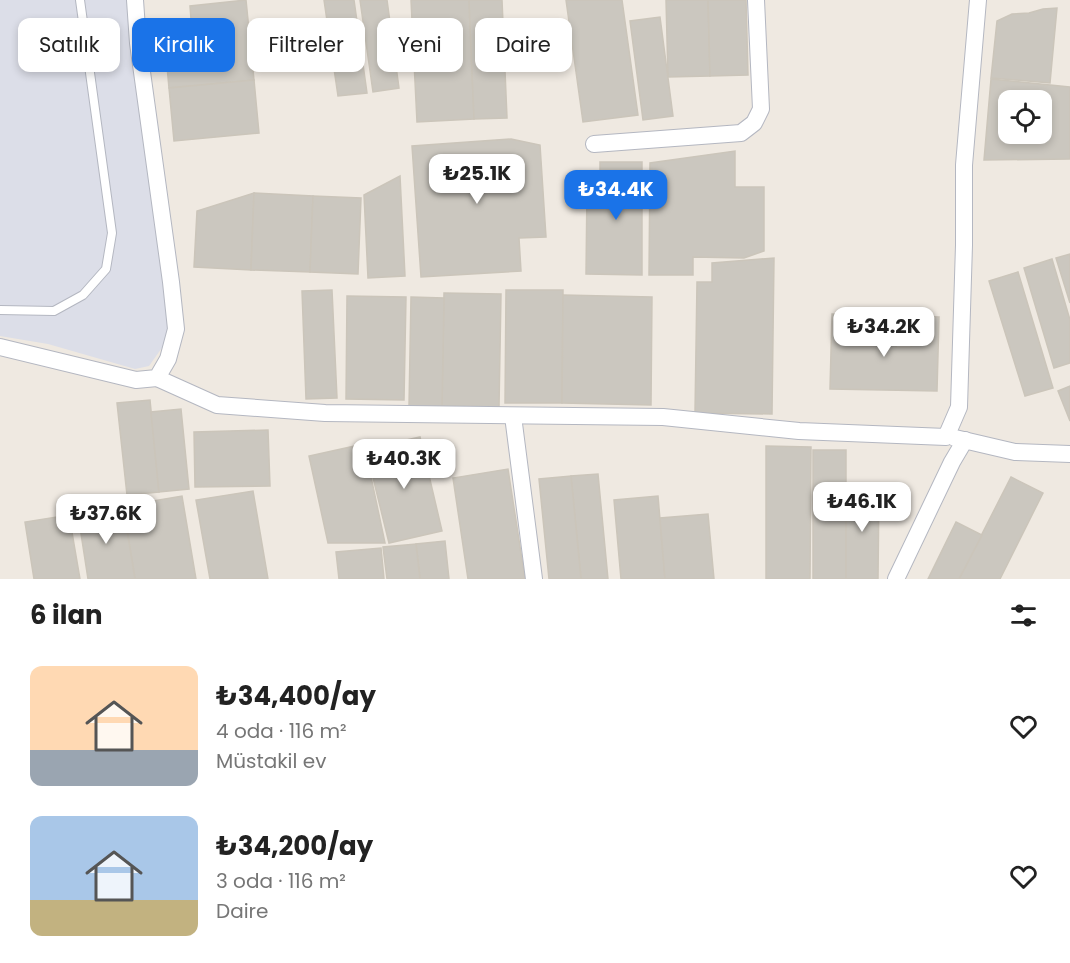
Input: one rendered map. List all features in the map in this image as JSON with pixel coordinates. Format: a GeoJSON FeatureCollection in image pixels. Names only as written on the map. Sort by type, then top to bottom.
{"type":"FeatureCollection","features":[{"type":"Feature","properties":{"kind":"street"},"geometry":{"type":"LineString","coordinates":[[135,0],[138,43],[176,329],[168,358],[158,378]]}},
{"type":"Feature","properties":{"kind":"street"},"geometry":{"type":"LineString","coordinates":[[594,144],[741,133],[754,123],[761,109],[756,0]]}},
{"type":"Feature","properties":{"kind":"street"},"geometry":{"type":"LineString","coordinates":[[946,436],[959,407],[964,165],[978,0]]}},
{"type":"Feature","properties":{"kind":"street"},"geometry":{"type":"LineString","coordinates":[[0,347],[136,380],[158,378],[217,405],[325,413],[663,417],[799,431],[946,436],[1015,452],[1070,454]]}},
{"type":"Feature","properties":{"kind":"street"},"geometry":{"type":"LineString","coordinates":[[513,416],[534,579]]}},
{"type":"Feature","properties":{"kind":"street"},"geometry":{"type":"LineString","coordinates":[[896,579],[951,462],[965,440]]}},
{"type":"Feature","properties":{"kind":"lane"},"geometry":{"type":"LineString","coordinates":[[0,310],[54,311],[83,295],[106,269],[112,233],[80,0]]}},
{"type":"Feature","properties":{"kind":"shaded area"},"geometry":{"type":"Polygon","coordinates":[[[0,0],[129,0],[132,23],[132,72],[138,72],[169,305],[166,342],[149,366],[135,369],[48,344],[0,336],[0,0]]]}},
{"type":"Feature","properties":{"kind":"building"},"geometry":{"type":"Polygon","coordinates":[[[246,0],[247,72],[253,72],[254,80],[169,88],[168,72],[235,72],[235,18],[191,18],[190,6],[246,0]]]}},
{"type":"Feature","properties":{"kind":"building"},"geometry":{"type":"Polygon","coordinates":[[[324,0],[354,0],[357,18],[327,18],[324,0]]]}},
{"type":"Feature","properties":{"kind":"building"},"geometry":{"type":"Polygon","coordinates":[[[360,0],[387,0],[389,18],[377,18],[377,72],[397,72],[399,88],[373,92],[365,35],[365,18],[363,18],[360,0]]]}},
{"type":"Feature","properties":{"kind":"building"},"geometry":{"type":"Polygon","coordinates":[[[411,0],[469,0],[474,119],[417,122],[415,72],[463,72],[463,18],[412,18],[411,0]]]}},
{"type":"Feature","properties":{"kind":"building"},"geometry":{"type":"Polygon","coordinates":[[[469,0],[502,0],[503,18],[475,18],[475,72],[505,72],[507,118],[474,119],[469,0]]]}},
{"type":"Feature","properties":{"kind":"building"},"geometry":{"type":"Polygon","coordinates":[[[566,0],[622,0],[638,115],[583,122],[572,43],[572,18],[569,18],[566,0]]]}},
{"type":"Feature","properties":{"kind":"building"},"geometry":{"type":"Polygon","coordinates":[[[666,0],[708,0],[710,76],[668,77],[666,0]]]}},
{"type":"Feature","properties":{"kind":"building"},"geometry":{"type":"Polygon","coordinates":[[[708,0],[746,0],[748,75],[710,76],[708,0]]]}},
{"type":"Feature","properties":{"kind":"building"},"geometry":{"type":"Polygon","coordinates":[[[1057,8],[1050,83],[991,78],[997,21],[1012,14],[1057,8]]]}},
{"type":"Feature","properties":{"kind":"building"},"geometry":{"type":"Polygon","coordinates":[[[660,17],[673,116],[643,120],[630,21],[660,17]]]}},
{"type":"Feature","properties":{"kind":"building"},"geometry":{"type":"Polygon","coordinates":[[[334,72],[364,72],[367,93],[338,96],[334,72]]]}},
{"type":"Feature","properties":{"kind":"building"},"geometry":{"type":"Polygon","coordinates":[[[991,79],[1070,87],[1070,159],[984,160],[991,79]]]}},
{"type":"Feature","properties":{"kind":"building"},"geometry":{"type":"Polygon","coordinates":[[[254,80],[259,133],[174,141],[169,88],[254,80]]]}},
{"type":"Feature","properties":{"kind":"building"},"geometry":{"type":"Polygon","coordinates":[[[511,139],[540,145],[546,237],[519,238],[521,271],[421,277],[412,146],[511,139]]]}},
{"type":"Feature","properties":{"kind":"building"},"geometry":{"type":"Polygon","coordinates":[[[735,151],[735,187],[764,187],[764,251],[744,258],[693,257],[693,275],[649,275],[650,163],[735,151]]]}},
{"type":"Feature","properties":{"kind":"building"},"geometry":{"type":"Polygon","coordinates":[[[600,162],[642,162],[642,275],[586,274],[587,189],[600,189],[600,162]]]}},
{"type":"Feature","properties":{"kind":"building"},"geometry":{"type":"Polygon","coordinates":[[[400,176],[405,276],[368,278],[364,195],[400,176]]]}},
{"type":"Feature","properties":{"kind":"building"},"geometry":{"type":"Polygon","coordinates":[[[254,193],[251,270],[194,267],[197,211],[254,193]]]}},
{"type":"Feature","properties":{"kind":"building"},"geometry":{"type":"Polygon","coordinates":[[[254,193],[313,196],[310,272],[251,270],[254,193]]]}},
{"type":"Feature","properties":{"kind":"building"},"geometry":{"type":"Polygon","coordinates":[[[313,196],[361,198],[358,274],[310,272],[313,196]]]}},
{"type":"Feature","properties":{"kind":"building"},"geometry":{"type":"Polygon","coordinates":[[[1070,254],[1070,303],[1056,258],[1070,254]]]}},
{"type":"Feature","properties":{"kind":"building"},"geometry":{"type":"Polygon","coordinates":[[[774,258],[772,414],[695,413],[697,282],[712,282],[712,263],[774,258]]]}},
{"type":"Feature","properties":{"kind":"building"},"geometry":{"type":"Polygon","coordinates":[[[1052,259],[1070,320],[1070,363],[1054,368],[1024,268],[1052,259]]]}},
{"type":"Feature","properties":{"kind":"building"},"geometry":{"type":"Polygon","coordinates":[[[1018,272],[1053,388],[1025,396],[989,281],[1018,272]]]}},
{"type":"Feature","properties":{"kind":"building"},"geometry":{"type":"Polygon","coordinates":[[[332,290],[337,398],[306,399],[302,291],[332,290]]]}},
{"type":"Feature","properties":{"kind":"building"},"geometry":{"type":"Polygon","coordinates":[[[506,290],[563,290],[562,403],[505,403],[506,290]]]}},
{"type":"Feature","properties":{"kind":"building"},"geometry":{"type":"Polygon","coordinates":[[[444,293],[501,294],[499,407],[442,406],[444,293]]]}},
{"type":"Feature","properties":{"kind":"building"},"geometry":{"type":"Polygon","coordinates":[[[563,295],[652,297],[651,405],[562,403],[563,295]]]}},
{"type":"Feature","properties":{"kind":"building"},"geometry":{"type":"Polygon","coordinates":[[[347,296],[406,297],[404,400],[346,399],[347,296]]]}},
{"type":"Feature","properties":{"kind":"building"},"geometry":{"type":"Polygon","coordinates":[[[411,297],[444,298],[442,406],[409,406],[411,297]]]}},
{"type":"Feature","properties":{"kind":"building"},"geometry":{"type":"Polygon","coordinates":[[[832,314],[860,315],[859,346],[873,346],[874,338],[896,338],[896,347],[911,347],[911,316],[939,317],[937,391],[830,389],[832,314]]]}},
{"type":"Feature","properties":{"kind":"building"},"geometry":{"type":"Polygon","coordinates":[[[1070,386],[1070,421],[1058,391],[1070,386]]]}},
{"type":"Feature","properties":{"kind":"building"},"geometry":{"type":"Polygon","coordinates":[[[150,400],[159,492],[127,495],[117,403],[150,400]]]}},
{"type":"Feature","properties":{"kind":"building"},"geometry":{"type":"Polygon","coordinates":[[[181,409],[189,489],[159,492],[151,412],[181,409]]]}},
{"type":"Feature","properties":{"kind":"building"},"geometry":{"type":"Polygon","coordinates":[[[268,430],[270,486],[195,487],[194,432],[268,430]]]}},
{"type":"Feature","properties":{"kind":"building"},"geometry":{"type":"Polygon","coordinates":[[[420,437],[442,531],[389,543],[366,449],[420,437]]]}},
{"type":"Feature","properties":{"kind":"building"},"geometry":{"type":"Polygon","coordinates":[[[364,444],[385,543],[328,543],[309,456],[364,444]]]}},
{"type":"Feature","properties":{"kind":"building"},"geometry":{"type":"Polygon","coordinates":[[[766,446],[811,447],[810,579],[766,579],[766,446]]]}},
{"type":"Feature","properties":{"kind":"building"},"geometry":{"type":"Polygon","coordinates":[[[813,450],[846,450],[846,579],[813,579],[813,450]]]}},
{"type":"Feature","properties":{"kind":"building"},"geometry":{"type":"Polygon","coordinates":[[[508,469],[525,579],[468,579],[453,478],[508,469]]]}},
{"type":"Feature","properties":{"kind":"building"},"geometry":{"type":"Polygon","coordinates":[[[598,474],[608,579],[581,579],[571,476],[598,474]]]}},
{"type":"Feature","properties":{"kind":"building"},"geometry":{"type":"Polygon","coordinates":[[[571,476],[581,579],[549,579],[539,479],[571,476]]]}},
{"type":"Feature","properties":{"kind":"building"},"geometry":{"type":"Polygon","coordinates":[[[1011,477],[1043,493],[1000,579],[959,579],[1011,477]]]}},
{"type":"Feature","properties":{"kind":"building"},"geometry":{"type":"Polygon","coordinates":[[[846,488],[879,488],[878,579],[846,579],[846,488]]]}},
{"type":"Feature","properties":{"kind":"building"},"geometry":{"type":"Polygon","coordinates":[[[253,491],[268,579],[210,579],[196,500],[253,491]]]}},
{"type":"Feature","properties":{"kind":"building"},"geometry":{"type":"Polygon","coordinates":[[[182,496],[196,579],[135,579],[123,506],[182,496]]]}},
{"type":"Feature","properties":{"kind":"building"},"geometry":{"type":"Polygon","coordinates":[[[658,496],[665,579],[621,579],[614,500],[658,496]]]}},
{"type":"Feature","properties":{"kind":"building"},"geometry":{"type":"Polygon","coordinates":[[[123,506],[135,579],[88,579],[78,514],[123,506]]]}},
{"type":"Feature","properties":{"kind":"building"},"geometry":{"type":"Polygon","coordinates":[[[708,514],[714,579],[665,579],[660,518],[708,514]]]}},
{"type":"Feature","properties":{"kind":"building"},"geometry":{"type":"Polygon","coordinates":[[[69,515],[80,579],[34,579],[25,522],[69,515]]]}},
{"type":"Feature","properties":{"kind":"building"},"geometry":{"type":"Polygon","coordinates":[[[956,522],[982,535],[959,579],[928,579],[956,522]]]}},
{"type":"Feature","properties":{"kind":"building"},"geometry":{"type":"Polygon","coordinates":[[[445,541],[449,579],[420,579],[416,544],[445,541]]]}},
{"type":"Feature","properties":{"kind":"building"},"geometry":{"type":"Polygon","coordinates":[[[416,544],[420,579],[387,579],[383,547],[416,544]]]}},
{"type":"Feature","properties":{"kind":"building"},"geometry":{"type":"Polygon","coordinates":[[[381,548],[384,579],[339,579],[336,552],[381,548]]]}}]}
